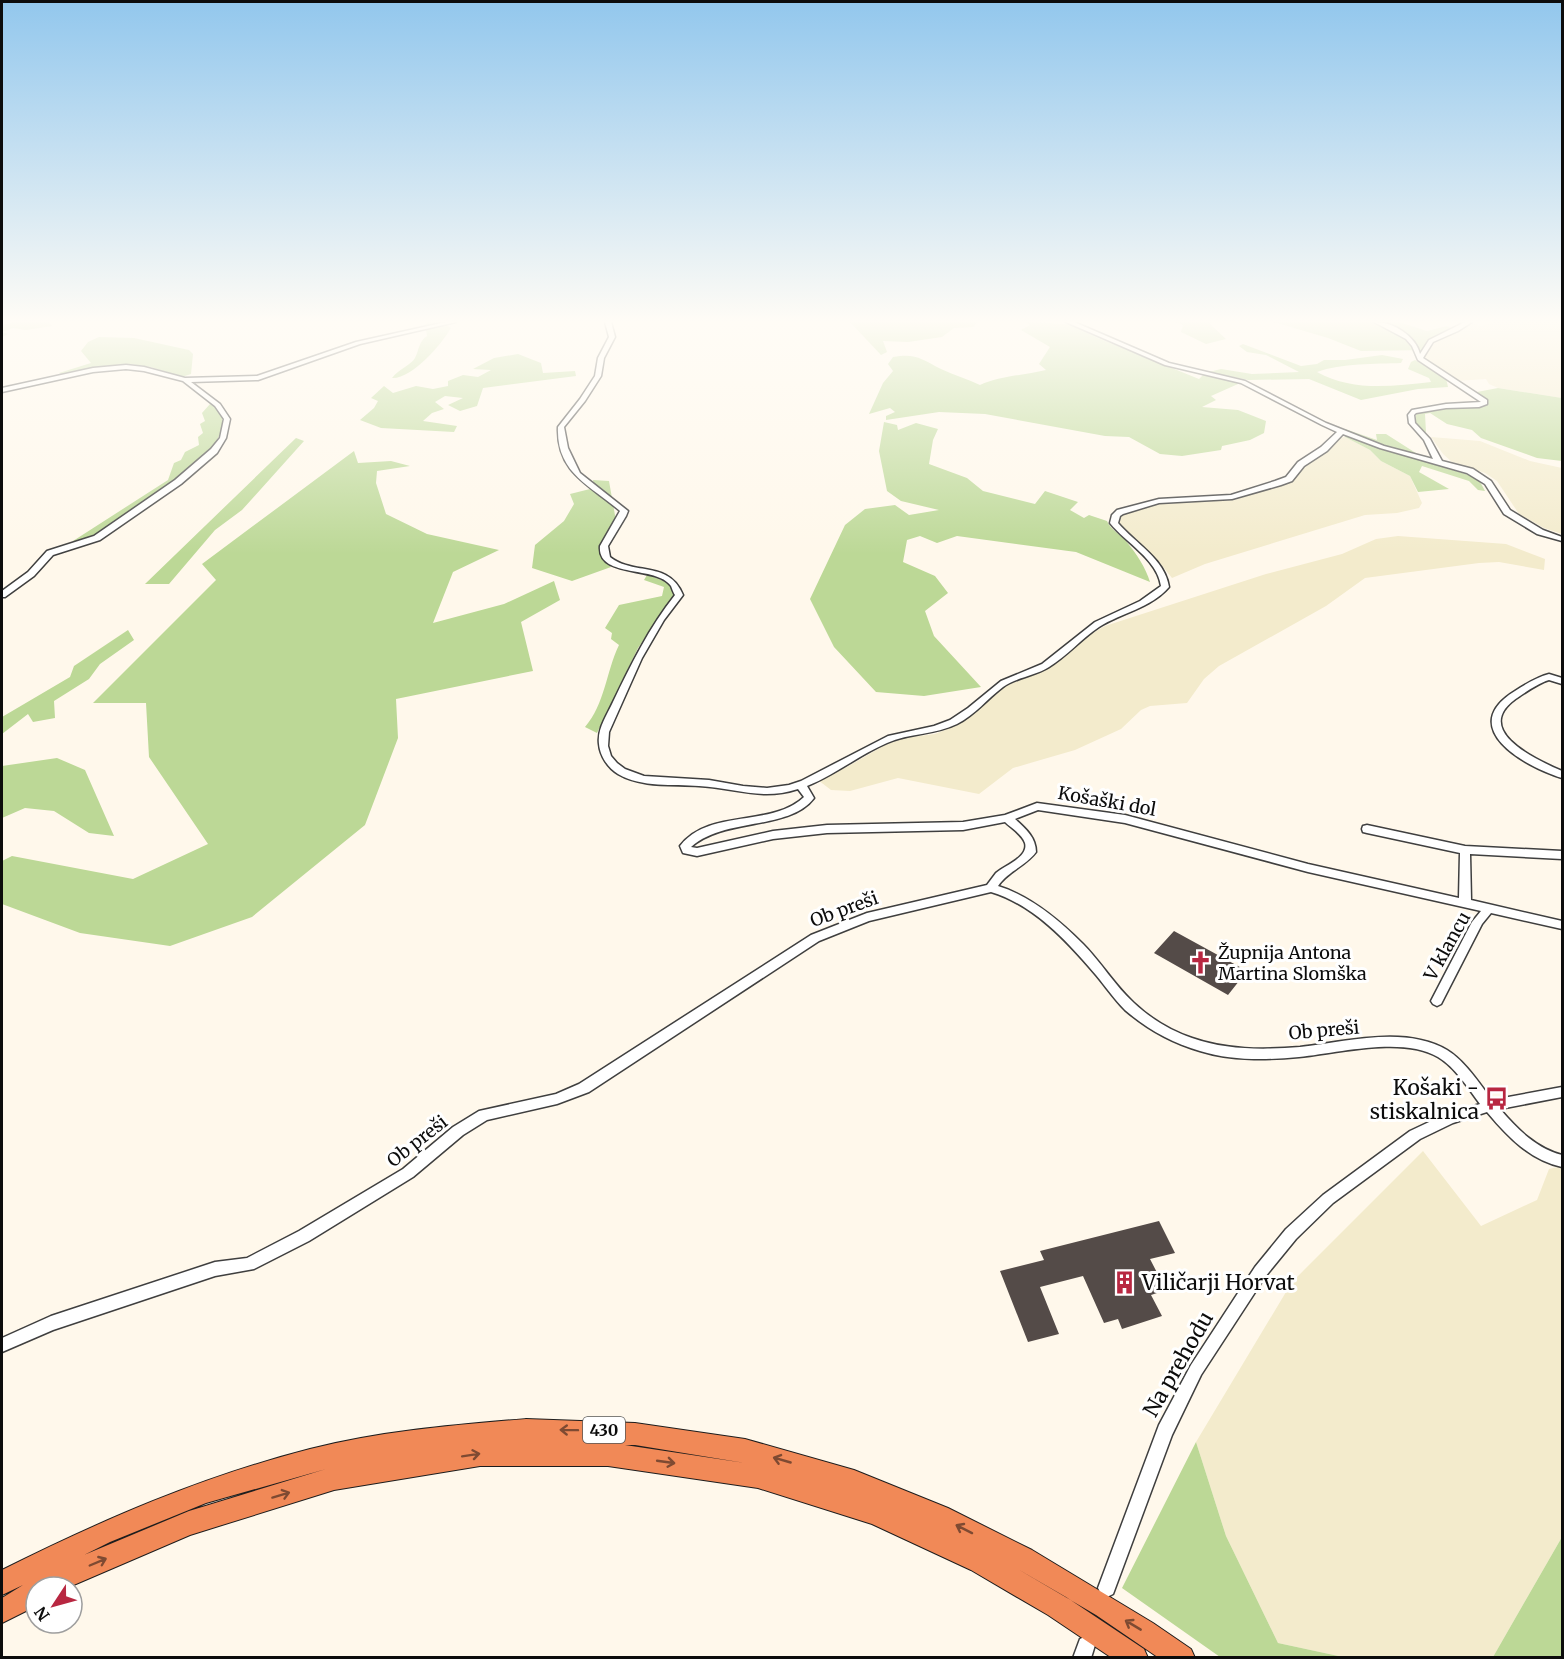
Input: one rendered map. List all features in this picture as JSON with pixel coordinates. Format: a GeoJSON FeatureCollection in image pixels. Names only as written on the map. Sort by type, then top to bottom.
{"type":"FeatureCollection","features":[{"type":"Feature","properties":{"kind":"highway","name":"430"},"geometry":{"type":"LineString","coordinates":[[2,1583],[36,1564],[120,1525],[188,1497],[336,1454],[432,1437],[510,1429],[603,1430],[689,1440],[765,1455],[854,1482],[950,1521],[1021,1557],[1153,1637],[1182,1658]]}},
{"type":"Feature","properties":{"kind":"highway","name":"430"},"geometry":{"type":"LineString","coordinates":[[68,1575],[189,1523],[334,1478],[480,1454],[608,1454],[758,1476],[875,1513],[980,1562],[1057,1606],[1135,1658]]}},
{"type":"Feature","properties":{"kind":"highway"},"geometry":{"type":"LineString","coordinates":[[2,1611],[24,1599]]}},
{"type":"Feature","properties":{"kind":"street"},"geometry":{"type":"LineString","coordinates":[[2,596],[31,574],[50,554],[97,538],[178,482],[214,451],[223,438],[227,419],[218,405],[211,399]]}},
{"type":"Feature","properties":{"kind":"street"},"geometry":{"type":"LineString","coordinates":[[581,399],[561,427],[561,440],[576,475],[624,511],[621,523],[607,539],[604,550],[606,557],[614,563],[664,577],[673,583],[679,595],[660,619],[638,658],[604,732],[602,745],[608,758],[625,774],[647,781],[709,783],[759,792],[777,791],[801,785],[845,764],[882,742],[902,734],[932,730],[952,723],[1001,684],[1039,670],[1096,625],[1162,591],[1166,584],[1163,576],[1134,542],[1114,524],[1116,515],[1120,512],[1159,501],[1232,497],[1289,479],[1301,464],[1324,449],[1342,431]]}},
{"type":"Feature","properties":{"kind":"street"},"geometry":{"type":"LineString","coordinates":[[1278,399],[1342,431],[1382,447],[1481,477],[1507,512],[1540,532],[1563,539]]}},
{"type":"Feature","properties":{"kind":"street"},"geometry":{"type":"LineString","coordinates":[[1439,463],[1427,439],[1412,423],[1411,415],[1414,411],[1446,406],[1484,404],[1485,401],[1483,399]]}},
{"type":"Feature","properties":{"kind":"street"},"geometry":{"type":"LineString","coordinates":[[1563,681],[1549,677],[1542,679],[1500,707],[1495,719],[1496,729],[1505,741],[1522,755],[1563,775]]}},
{"type":"Feature","properties":{"kind":"street","name":"Košaški dol"},"geometry":{"type":"LineString","coordinates":[[801,785],[809,798],[805,804],[791,811],[752,819],[702,834],[688,841],[685,846],[687,850],[697,852],[772,836],[827,829],[963,826],[1007,818],[1038,806],[1107,816],[1161,828],[1308,868],[1563,925]]}},
{"type":"Feature","properties":{"kind":"street"},"geometry":{"type":"LineString","coordinates":[[991,888],[994,881],[1022,862],[1031,848],[1030,840],[1025,832],[1007,818]]}},
{"type":"Feature","properties":{"kind":"street"},"geometry":{"type":"LineString","coordinates":[[1367,829],[1465,850],[1563,855]]}},
{"type":"Feature","properties":{"kind":"street"},"geometry":{"type":"LineString","coordinates":[[1465,850],[1465,903]]}},
{"type":"Feature","properties":{"kind":"street","name":"Ob preši"},"geometry":{"type":"LineString","coordinates":[[2,1345],[51,1323],[215,1269],[249,1264],[304,1236],[408,1173],[458,1131],[484,1115],[557,1099],[584,1088],[814,938],[867,917],[991,888],[1008,893],[1046,916],[1080,948],[1129,1006],[1166,1033],[1217,1051],[1251,1054],[1393,1041],[1420,1044],[1442,1053],[1452,1061],[1512,1131],[1533,1149],[1549,1158],[1563,1161]]}},
{"type":"Feature","properties":{"kind":"street","name":"V klancu"},"geometry":{"type":"LineString","coordinates":[[1437,1001],[1478,922],[1489,908]]}},
{"type":"Feature","properties":{"kind":"street","name":"Na prehodu"},"geometry":{"type":"LineString","coordinates":[[1107,1588],[1165,1431],[1197,1370],[1260,1272],[1291,1234],[1328,1199],[1415,1135],[1449,1119],[1490,1106],[1563,1092]]}},
{"type":"Feature","properties":{"kind":"shaded area"},"geometry":{"type":"Polygon","coordinates":[[[1345,437],[1370,450],[1381,461],[1410,476],[1422,503],[1419,508],[1397,513],[1365,515],[1205,564],[1172,578],[1155,557],[1118,527],[1116,520],[1122,513],[1140,508],[1160,504],[1235,500],[1292,480],[1305,465],[1338,438],[1345,437]]]}},
{"type":"Feature","properties":{"kind":"shaded area"},"geometry":{"type":"Polygon","coordinates":[[[1431,437],[1480,441],[1530,461],[1562,468],[1562,534],[1544,528],[1519,514],[1497,481],[1485,473],[1452,462],[1431,437]]]}},
{"type":"Feature","properties":{"kind":"shaded area"},"geometry":{"type":"Polygon","coordinates":[[[1398,536],[1506,544],[1545,559],[1544,570],[1499,562],[1365,578],[1326,606],[1219,666],[1204,679],[1187,703],[1150,706],[1141,710],[1121,729],[1075,750],[1013,768],[979,794],[898,778],[850,791],[831,790],[818,780],[847,767],[885,745],[904,738],[935,734],[955,726],[1005,686],[1041,672],[1082,639],[1105,626],[1266,574],[1342,554],[1376,539],[1398,536]]]}},
{"type":"Feature","properties":{"kind":"shaded area"},"geometry":{"type":"Polygon","coordinates":[[[1423,1151],[1481,1226],[1537,1200],[1549,1169],[1562,1166],[1562,1537],[1493,1657],[1343,1657],[1278,1643],[1226,1536],[1196,1442],[1292,1282],[1423,1151]]]}},
{"type":"Feature","properties":{"kind":"green space"},"geometry":{"type":"Polygon","coordinates":[[[374,399],[439,399],[435,402],[444,409],[432,413],[423,421],[457,426],[454,432],[381,428],[360,420],[374,408],[378,401],[374,399]]]}},
{"type":"Feature","properties":{"kind":"green space"},"geometry":{"type":"Polygon","coordinates":[[[460,399],[479,399],[477,406],[460,411],[448,405],[460,399]]]}},
{"type":"Feature","properties":{"kind":"green space"},"geometry":{"type":"Polygon","coordinates":[[[876,399],[1215,399],[1202,407],[1238,410],[1266,421],[1264,433],[1250,440],[1222,446],[1221,450],[1182,456],[1160,454],[1129,437],[1105,436],[985,414],[939,412],[886,420],[886,416],[895,412],[890,408],[869,414],[876,399]]]}},
{"type":"Feature","properties":{"kind":"green space"},"geometry":{"type":"Polygon","coordinates":[[[1486,399],[1562,399],[1562,461],[1537,458],[1481,438],[1472,430],[1447,424],[1430,413],[1425,414],[1426,432],[1421,431],[1414,423],[1417,412],[1447,406],[1487,405],[1486,399]]]}},
{"type":"Feature","properties":{"kind":"green space"},"geometry":{"type":"Polygon","coordinates":[[[210,404],[220,410],[222,429],[210,449],[196,464],[157,495],[114,524],[81,543],[73,541],[168,480],[174,463],[181,460],[185,452],[199,445],[198,437],[203,433],[200,424],[205,421],[202,413],[210,404]]]}},
{"type":"Feature","properties":{"kind":"green space"},"geometry":{"type":"Polygon","coordinates":[[[884,422],[897,425],[898,430],[916,423],[938,429],[933,440],[929,464],[967,478],[983,491],[1035,504],[1045,491],[1078,502],[1070,510],[1084,518],[1089,515],[1107,521],[1133,550],[1150,582],[1076,552],[957,536],[937,543],[920,536],[907,540],[903,562],[935,576],[948,593],[925,611],[934,636],[981,687],[924,696],[876,692],[834,647],[810,599],[845,525],[865,509],[895,505],[909,515],[939,510],[901,501],[887,491],[879,451],[884,422]]]}},
{"type":"Feature","properties":{"kind":"green space"},"geometry":{"type":"Polygon","coordinates":[[[1345,429],[1377,440],[1376,434],[1386,434],[1433,464],[1478,478],[1485,491],[1478,490],[1469,481],[1422,466],[1419,472],[1449,489],[1418,492],[1410,476],[1381,461],[1370,450],[1345,437],[1345,429]]]}},
{"type":"Feature","properties":{"kind":"green space"},"geometry":{"type":"Polygon","coordinates":[[[296,438],[304,441],[242,510],[215,530],[169,584],[145,584],[296,438]]]}},
{"type":"Feature","properties":{"kind":"green space"},"geometry":{"type":"Polygon","coordinates":[[[354,451],[358,463],[391,461],[410,466],[377,471],[376,483],[386,514],[427,534],[499,550],[453,572],[433,623],[504,604],[554,581],[560,600],[521,622],[533,671],[396,699],[398,738],[365,825],[252,917],[170,946],[80,933],[2,904],[2,861],[12,856],[133,879],[208,844],[149,757],[146,703],[93,703],[216,580],[202,564],[354,451]]]}},
{"type":"Feature","properties":{"kind":"green space"},"geometry":{"type":"Polygon","coordinates":[[[593,480],[609,481],[616,521],[603,539],[600,549],[605,561],[611,567],[572,581],[532,568],[535,545],[564,521],[574,504],[570,494],[594,488],[593,480]]]}},
{"type":"Feature","properties":{"kind":"green space"},"geometry":{"type":"Polygon","coordinates":[[[647,575],[668,584],[675,596],[638,648],[597,733],[585,727],[597,708],[619,645],[611,639],[612,633],[605,628],[619,605],[662,596],[664,587],[644,580],[647,575]]]}},
{"type":"Feature","properties":{"kind":"green space"},"geometry":{"type":"Polygon","coordinates":[[[128,630],[134,640],[100,664],[89,679],[54,701],[55,718],[33,722],[28,714],[2,734],[2,717],[70,677],[74,666],[128,630]]]}},
{"type":"Feature","properties":{"kind":"green space"},"geometry":{"type":"Polygon","coordinates":[[[57,758],[85,770],[114,836],[89,833],[54,811],[25,808],[2,818],[2,766],[57,758]]]}},
{"type":"Feature","properties":{"kind":"green space"},"geometry":{"type":"Polygon","coordinates":[[[1196,1442],[1226,1536],[1278,1643],[1343,1657],[1220,1657],[1122,1588],[1196,1442]]]}},
{"type":"Feature","properties":{"kind":"green space"},"geometry":{"type":"Polygon","coordinates":[[[1562,1537],[1562,1657],[1493,1657],[1562,1537]]]}},
{"type":"Feature","properties":{"kind":"building","name":"Župnija Antona Martina Slomška"},"geometry":{"type":"Polygon","coordinates":[[[1174,931],[1247,971],[1228,995],[1154,953],[1174,931]]]}},
{"type":"Feature","properties":{"kind":"building","name":"Viličarji Horvat"},"geometry":{"type":"Polygon","coordinates":[[[1159,1221],[1175,1253],[1150,1259],[1166,1290],[1151,1295],[1162,1316],[1122,1329],[1118,1319],[1104,1323],[1083,1276],[1040,1287],[1059,1334],[1028,1342],[1000,1271],[1044,1260],[1040,1251],[1159,1221]]]}},
{"type":"Feature","properties":{"kind":"place","name":"Župnija Antona Martina Slomška"},"geometry":{"type":"Point","coordinates":[1200,962]}},
{"type":"Feature","properties":{"kind":"place","name":"Košaki - stiskalnica"},"geometry":{"type":"Point","coordinates":[1497,1099]}},
{"type":"Feature","properties":{"kind":"place","name":"Viličarji Horvat"},"geometry":{"type":"Point","coordinates":[1124,1282]}}]}
